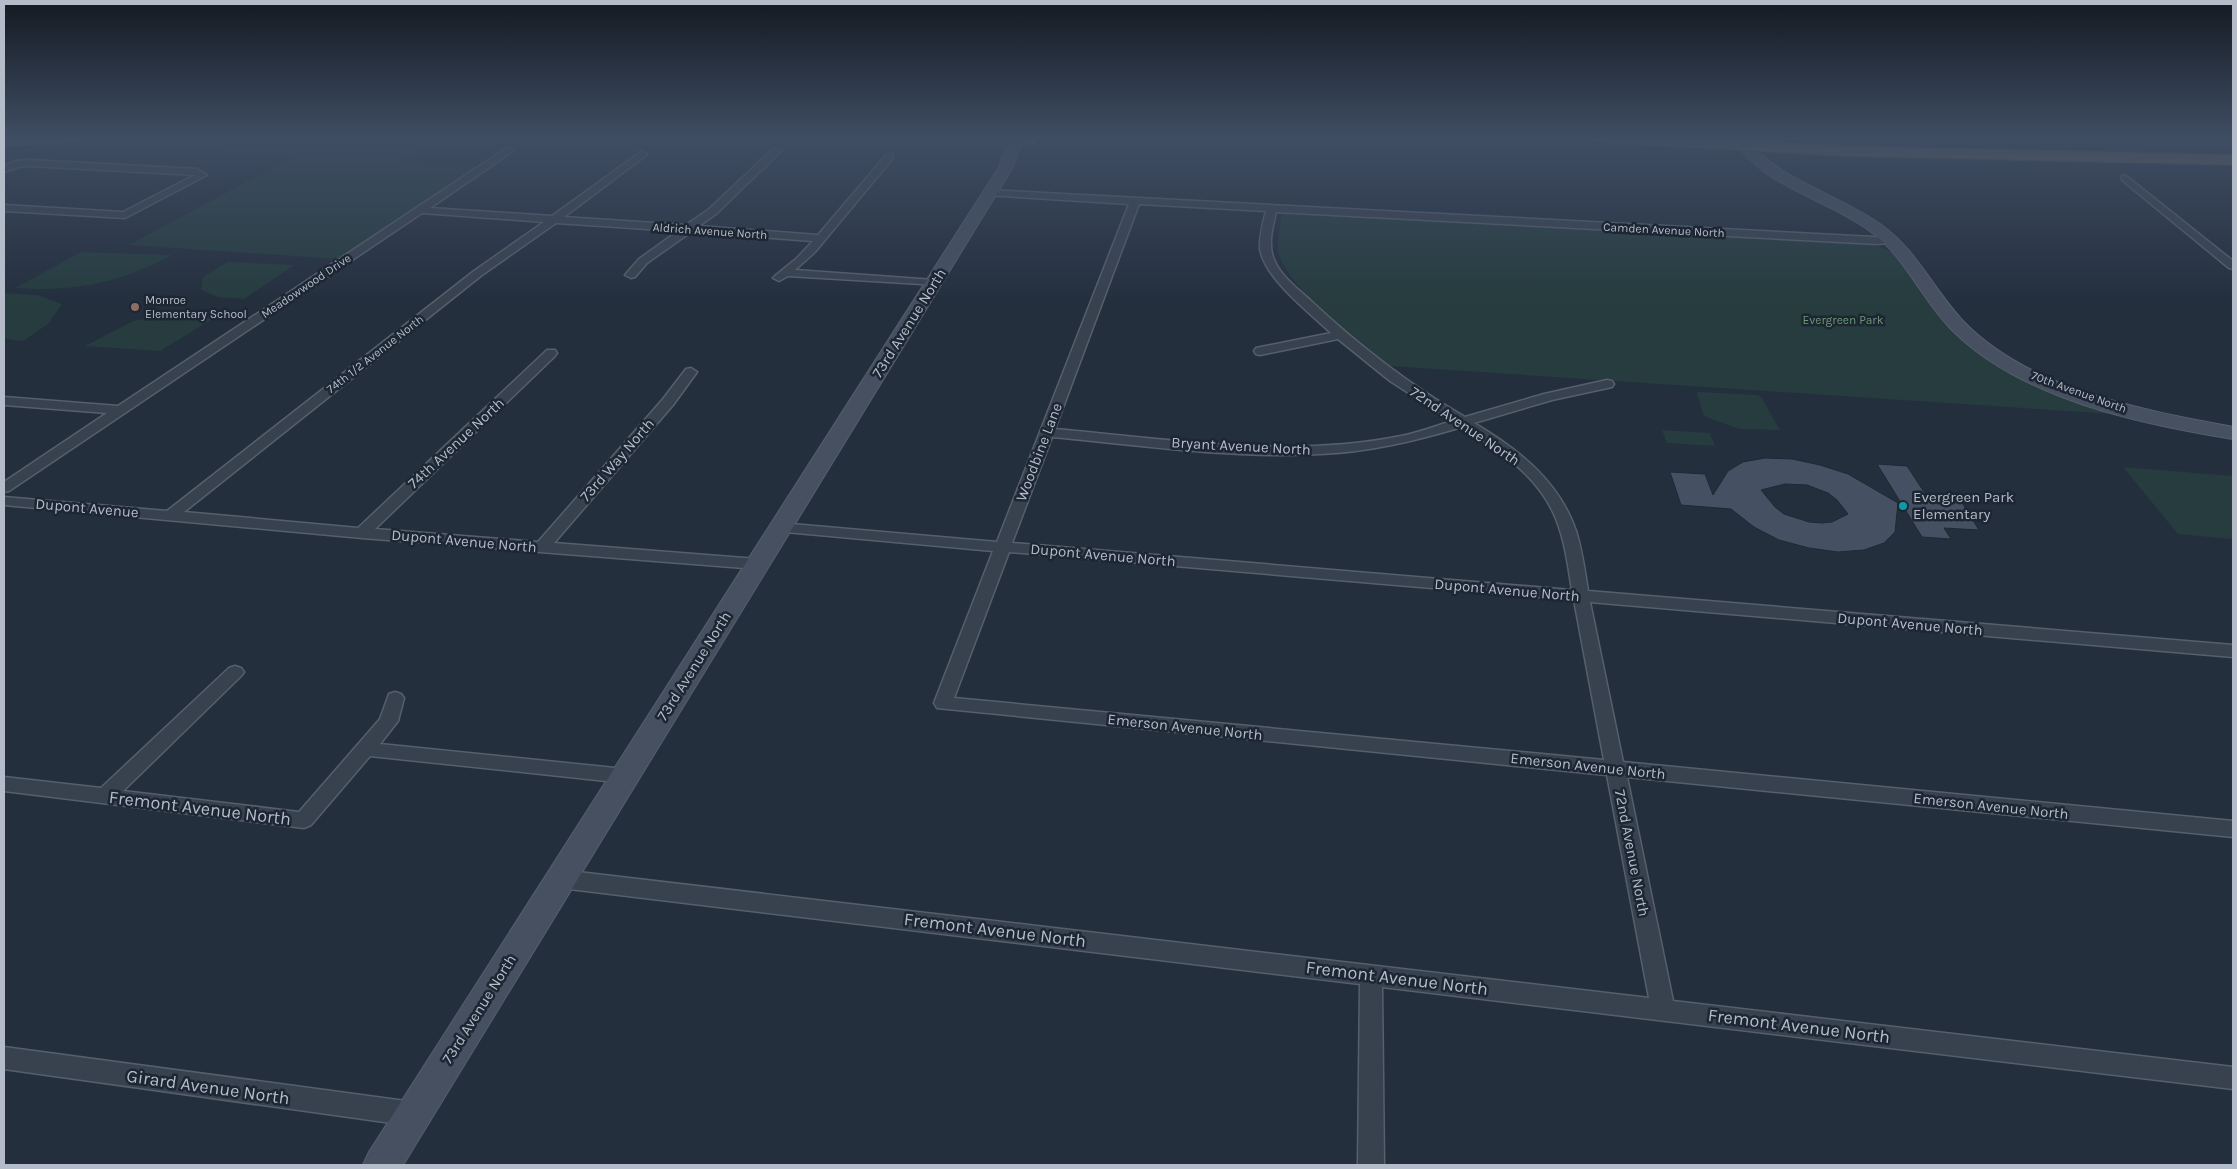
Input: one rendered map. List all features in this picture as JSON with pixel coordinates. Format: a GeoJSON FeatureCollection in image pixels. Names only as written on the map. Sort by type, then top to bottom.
{"type":"FeatureCollection","features":[{"type":"Feature","properties":{"kind":"street"},"geometry":{"type":"LineString","coordinates":[[4,208],[125,215],[171,192]]}},
{"type":"Feature","properties":{"kind":"street","name":"Meadowwood Drive"},"geometry":{"type":"LineString","coordinates":[[4,488],[448,192]]}},
{"type":"Feature","properties":{"kind":"street","name":"74th 1/2 Avenue North"},"geometry":{"type":"LineString","coordinates":[[171,515],[478,273],[513,250],[589,192]]}},
{"type":"Feature","properties":{"kind":"street"},"geometry":{"type":"LineString","coordinates":[[631,275],[643,261],[712,212],[733,192]]}},
{"type":"Feature","properties":{"kind":"street"},"geometry":{"type":"LineString","coordinates":[[860,192],[800,261],[782,276],[934,283]]}},
{"type":"Feature","properties":{"kind":"street","name":"70th Avenue North"},"geometry":{"type":"LineString","coordinates":[[1798,192],[1852,218],[1889,240]]}},
{"type":"Feature","properties":{"kind":"street","name":"70th Avenue North"},"geometry":{"type":"LineString","coordinates":[[1810,192],[1877,228],[1904,255],[1957,325],[1978,344],[2021,370],[2075,394],[2120,408],[2175,422],[2233,433]]}},
{"type":"Feature","properties":{"kind":"street"},"geometry":{"type":"LineString","coordinates":[[2142,192],[2233,266]]}},
{"type":"Feature","properties":{"kind":"street","name":"Camden Avenue North"},"geometry":{"type":"LineString","coordinates":[[989,194],[1872,241],[1889,240]]}},
{"type":"Feature","properties":{"kind":"street","name":"73rd Avenue North"},"geometry":{"type":"LineString","coordinates":[[382,1165],[989,194]]}},
{"type":"Feature","properties":{"kind":"street","name":"Woodbine Lane"},"geometry":{"type":"LineString","coordinates":[[943,703],[1135,201]]}},
{"type":"Feature","properties":{"kind":"street","name":"72nd Avenue North"},"geometry":{"type":"LineString","coordinates":[[1270,209],[1266,249],[1269,261],[1276,273],[1340,335],[1408,388],[1513,456],[1534,474],[1551,494],[1564,516],[1571,539],[1580,596],[1663,1010]]}},
{"type":"Feature","properties":{"kind":"street","name":"Aldrich Avenue North"},"geometry":{"type":"LineString","coordinates":[[420,210],[552,221],[821,238]]}},
{"type":"Feature","properties":{"kind":"street"},"geometry":{"type":"LineString","coordinates":[[1260,351],[1340,335]]}},
{"type":"Feature","properties":{"kind":"street","name":"74th Avenue North"},"geometry":{"type":"LineString","coordinates":[[362,533],[551,353]]}},
{"type":"Feature","properties":{"kind":"street","name":"73rd Way North"},"geometry":{"type":"LineString","coordinates":[[542,547],[668,402],[691,372]]}},
{"type":"Feature","properties":{"kind":"street","name":"Bryant Avenue North"},"geometry":{"type":"LineString","coordinates":[[1046,432],[1237,449],[1314,450],[1363,446],[1402,440],[1548,397],[1607,384]]}},
{"type":"Feature","properties":{"kind":"street"},"geometry":{"type":"LineString","coordinates":[[4,401],[120,410]]}},
{"type":"Feature","properties":{"kind":"street","name":"Dupont Avenue"},"geometry":{"type":"LineString","coordinates":[[4,501],[171,515]]}},
{"type":"Feature","properties":{"kind":"street","name":"Dupont Avenue North"},"geometry":{"type":"LineString","coordinates":[[171,515],[362,533],[757,564]]}},
{"type":"Feature","properties":{"kind":"street","name":"Dupont Avenue North"},"geometry":{"type":"LineString","coordinates":[[780,528],[2233,651]]}},
{"type":"Feature","properties":{"kind":"street"},"geometry":{"type":"LineString","coordinates":[[105,796],[235,672]]}},
{"type":"Feature","properties":{"kind":"street","name":"Fremont Avenue North"},"geometry":{"type":"LineString","coordinates":[[4,784],[304,820],[389,721],[394,698]]}},
{"type":"Feature","properties":{"kind":"street","name":"Emerson Avenue North"},"geometry":{"type":"LineString","coordinates":[[943,703],[2233,829]]}},
{"type":"Feature","properties":{"kind":"street"},"geometry":{"type":"LineString","coordinates":[[365,749],[625,776]]}},
{"type":"Feature","properties":{"kind":"street","name":"Fremont Avenue North"},"geometry":{"type":"LineString","coordinates":[[561,879],[2233,1078]]}},
{"type":"Feature","properties":{"kind":"street"},"geometry":{"type":"LineString","coordinates":[[1370,1165],[1371,974]]}},
{"type":"Feature","properties":{"kind":"street","name":"Girard Avenue North"},"geometry":{"type":"LineString","coordinates":[[4,1058],[413,1114]]}},
{"type":"Feature","properties":{"kind":"green space"},"geometry":{"type":"Polygon","coordinates":[[[228,192],[442,192],[338,259],[129,245],[228,192]]]}},
{"type":"Feature","properties":{"kind":"green space","name":"Evergreen Park"},"geometry":{"type":"Polygon","coordinates":[[[1282,213],[1874,245],[1894,253],[1930,301],[1967,342],[2128,415],[1389,366],[1327,315],[1296,283],[1285,268],[1278,250],[1282,213]]]}},
{"type":"Feature","properties":{"kind":"green space"},"geometry":{"type":"Polygon","coordinates":[[[81,252],[172,255],[134,273],[96,284],[58,288],[15,288],[81,252]]]}},
{"type":"Feature","properties":{"kind":"green space"},"geometry":{"type":"Polygon","coordinates":[[[227,262],[294,265],[244,299],[218,297],[201,290],[203,277],[227,262]]]}},
{"type":"Feature","properties":{"kind":"green space"},"geometry":{"type":"Polygon","coordinates":[[[4,293],[37,295],[62,304],[48,324],[23,341],[4,339],[4,293]]]}},
{"type":"Feature","properties":{"kind":"green space"},"geometry":{"type":"Polygon","coordinates":[[[183,312],[222,313],[160,351],[85,346],[133,321],[183,312]]]}},
{"type":"Feature","properties":{"kind":"green space"},"geometry":{"type":"Polygon","coordinates":[[[1697,393],[1758,395],[1780,430],[1739,429],[1704,416],[1697,393]]]}},
{"type":"Feature","properties":{"kind":"green space"},"geometry":{"type":"Polygon","coordinates":[[[1662,430],[1710,433],[1715,446],[1667,443],[1662,430]]]}},
{"type":"Feature","properties":{"kind":"green space"},"geometry":{"type":"Polygon","coordinates":[[[2123,467],[2233,476],[2233,539],[2178,534],[2123,467]]]}},
{"type":"Feature","properties":{"kind":"building","name":"Evergreen Park Elementary"},"geometry":{"type":"Polygon","coordinates":[[[1765,458],[1792,459],[1848,474],[1898,503],[1895,532],[1884,543],[1864,550],[1838,552],[1809,548],[1779,540],[1754,527],[1731,509],[1681,505],[1670,472],[1705,474],[1713,495],[1728,471],[1743,462],[1765,458]],[[1785,484],[1761,490],[1775,507],[1784,514],[1809,522],[1832,522],[1848,514],[1837,500],[1828,493],[1807,485],[1785,484]]]}},
{"type":"Feature","properties":{"kind":"building"},"geometry":{"type":"Polygon","coordinates":[[[1877,464],[1907,466],[1928,498],[1961,501],[1979,530],[1944,528],[1951,539],[1922,537],[1877,464]]]}},
{"type":"Feature","properties":{"kind":"place","name":"Monroe Elementary School"},"geometry":{"type":"Point","coordinates":[135,307]}},
{"type":"Feature","properties":{"kind":"place","name":"Evergreen Park Elementary"},"geometry":{"type":"Point","coordinates":[1903,506]}}]}
